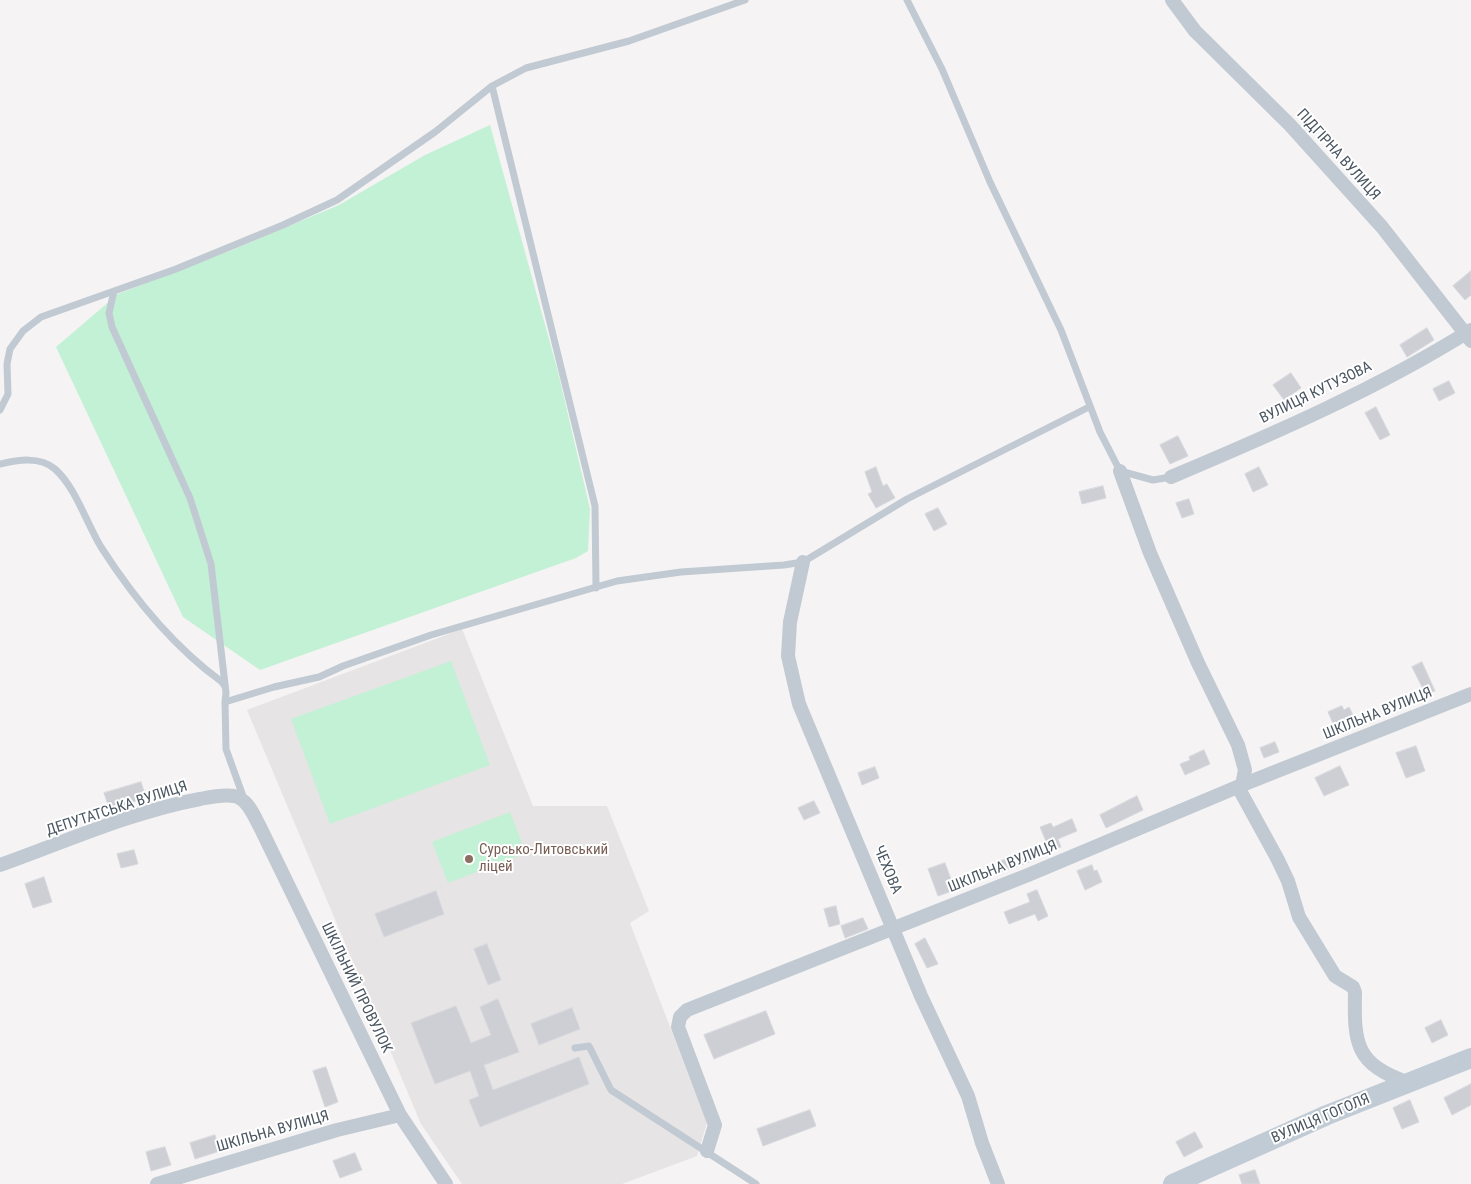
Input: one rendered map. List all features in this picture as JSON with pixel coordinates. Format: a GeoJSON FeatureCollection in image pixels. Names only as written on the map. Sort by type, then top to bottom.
{"type":"FeatureCollection","features":[{"type":"Feature","properties":{"kind":"street","name":"ПІДГІРНА ВУЛИЦЯ"},"geometry":{"type":"LineString","coordinates":[[1172,0],[1195,31],[1290,126],[1382,227],[1469,334]]}},
{"type":"Feature","properties":{"kind":"street","name":"ВУЛИЦЯ КУТУЗОВА"},"geometry":{"type":"LineString","coordinates":[[1170,477],[1234,450],[1364,389],[1469,334]]}},
{"type":"Feature","properties":{"kind":"street"},"geometry":{"type":"LineString","coordinates":[[1120,471],[1150,553],[1198,663],[1238,745],[1245,770],[1240,786],[1288,881],[1299,917],[1335,976],[1353,987],[1355,992],[1354,1032],[1359,1048],[1385,1074],[1409,1082]]}},
{"type":"Feature","properties":{"kind":"street","name":"ЧЕХОВА"},"geometry":{"type":"LineString","coordinates":[[804,562],[790,622],[788,647],[788,656],[799,704],[921,996],[968,1096],[982,1143],[998,1184]]}},
{"type":"Feature","properties":{"kind":"street","name":"ШКІЛЬНА ВУЛИЦЯ"},"geometry":{"type":"LineString","coordinates":[[707,1151],[715,1125],[679,1032],[678,1022],[683,1013],[1028,875],[1240,786],[1471,694]]}},
{"type":"Feature","properties":{"kind":"street","name":"ДЕПУТАТСЬКА ВУЛИЦЯ"},"geometry":{"type":"LineString","coordinates":[[0,866],[104,827],[181,803],[218,796],[234,796],[245,801]]}},
{"type":"Feature","properties":{"kind":"street","name":"ШКІЛЬНИЙ ПРОВУЛОК"},"geometry":{"type":"LineString","coordinates":[[245,801],[272,849],[347,1009],[400,1114],[446,1184]]}},
{"type":"Feature","properties":{"kind":"street","name":"ВУЛИЦЯ ГОГОЛЯ"},"geometry":{"type":"LineString","coordinates":[[1173,1184],[1327,1115],[1471,1058]]}},
{"type":"Feature","properties":{"kind":"street","name":"ШКІЛЬНА ВУЛИЦЯ"},"geometry":{"type":"LineString","coordinates":[[157,1184],[338,1130],[400,1114]]}},
{"type":"Feature","properties":{"kind":"lane"},"geometry":{"type":"LineString","coordinates":[[0,410],[8,394],[7,364],[10,350],[23,331],[41,317],[238,244],[337,200],[435,132],[492,86],[526,68],[629,41],[745,0]]}},
{"type":"Feature","properties":{"kind":"lane"},"geometry":{"type":"LineString","coordinates":[[907,0],[942,69],[990,182],[1061,330],[1077,367],[1089,407],[1111,456],[1120,471],[1153,480],[1170,477]]}},
{"type":"Feature","properties":{"kind":"lane"},"geometry":{"type":"LineString","coordinates":[[492,86],[595,506],[596,588]]}},
{"type":"Feature","properties":{"kind":"lane"},"geometry":{"type":"LineString","coordinates":[[114,291],[109,313],[112,327],[190,498],[211,564],[226,693],[226,749],[237,784],[245,801]]}},
{"type":"Feature","properties":{"kind":"lane"},"geometry":{"type":"LineString","coordinates":[[225,702],[274,687],[319,677],[343,666],[512,610],[561,599],[617,581],[681,572],[804,562],[907,499],[1089,407]]}},
{"type":"Feature","properties":{"kind":"lane"},"geometry":{"type":"LineString","coordinates":[[0,464],[30,459],[54,468],[66,483],[101,546],[126,584],[197,664],[222,682],[226,693]]}},
{"type":"Feature","properties":{"kind":"lane"},"geometry":{"type":"LineString","coordinates":[[575,1048],[589,1046],[611,1090],[756,1184]]}},
{"type":"Feature","properties":{"kind":"shaded area","name":"Сурсько-Литовський ліцей"},"geometry":{"type":"Polygon","coordinates":[[[462,629],[533,806],[607,806],[649,911],[630,923],[707,1123],[697,1156],[622,1184],[462,1184],[421,1124],[247,710],[462,629]]]}},
{"type":"Feature","properties":{"kind":"green space"},"geometry":{"type":"Polygon","coordinates":[[[490,125],[558,372],[590,509],[588,551],[576,558],[260,670],[183,617],[56,347],[118,294],[232,250],[339,205],[425,155],[490,125]]]}},
{"type":"Feature","properties":{"kind":"green space"},"geometry":{"type":"Polygon","coordinates":[[[451,661],[490,765],[330,824],[291,719],[451,661]]]}},
{"type":"Feature","properties":{"kind":"green space"},"geometry":{"type":"Polygon","coordinates":[[[510,812],[526,853],[448,883],[432,842],[510,812]]]}},
{"type":"Feature","properties":{"kind":"building"},"geometry":{"type":"Polygon","coordinates":[[[1471,271],[1471,295],[1465,300],[1453,286],[1471,271]]]}},
{"type":"Feature","properties":{"kind":"building"},"geometry":{"type":"Polygon","coordinates":[[[1427,328],[1434,340],[1407,357],[1400,345],[1427,328]]]}},
{"type":"Feature","properties":{"kind":"building"},"geometry":{"type":"Polygon","coordinates":[[[1291,373],[1301,388],[1284,400],[1273,385],[1291,373]]]}},
{"type":"Feature","properties":{"kind":"building"},"geometry":{"type":"Polygon","coordinates":[[[1449,381],[1455,393],[1439,401],[1433,389],[1449,381]]]}},
{"type":"Feature","properties":{"kind":"building"},"geometry":{"type":"Polygon","coordinates":[[[1376,407],[1390,435],[1380,440],[1365,413],[1376,407]]]}},
{"type":"Feature","properties":{"kind":"building"},"geometry":{"type":"Polygon","coordinates":[[[1178,436],[1188,456],[1170,464],[1160,445],[1178,436]]]}},
{"type":"Feature","properties":{"kind":"building"},"geometry":{"type":"Polygon","coordinates":[[[876,467],[883,486],[887,484],[895,498],[876,508],[868,494],[872,492],[865,472],[876,467]]]}},
{"type":"Feature","properties":{"kind":"building"},"geometry":{"type":"Polygon","coordinates":[[[1259,467],[1268,485],[1253,492],[1245,474],[1259,467]]]}},
{"type":"Feature","properties":{"kind":"building"},"geometry":{"type":"Polygon","coordinates":[[[1103,486],[1106,498],[1082,504],[1079,492],[1103,486]]]}},
{"type":"Feature","properties":{"kind":"building"},"geometry":{"type":"Polygon","coordinates":[[[1189,499],[1194,514],[1182,518],[1176,503],[1189,499]]]}},
{"type":"Feature","properties":{"kind":"building"},"geometry":{"type":"Polygon","coordinates":[[[938,508],[947,524],[934,531],[925,514],[938,508]]]}},
{"type":"Feature","properties":{"kind":"building"},"geometry":{"type":"Polygon","coordinates":[[[1422,662],[1435,691],[1426,695],[1412,667],[1422,662]]]}},
{"type":"Feature","properties":{"kind":"building"},"geometry":{"type":"Polygon","coordinates":[[[1342,706],[1344,710],[1349,707],[1355,719],[1335,728],[1328,712],[1342,706]]]}},
{"type":"Feature","properties":{"kind":"building"},"geometry":{"type":"Polygon","coordinates":[[[1275,742],[1279,752],[1264,758],[1260,748],[1275,742]]]}},
{"type":"Feature","properties":{"kind":"building"},"geometry":{"type":"Polygon","coordinates":[[[1416,746],[1425,771],[1406,778],[1396,753],[1416,746]]]}},
{"type":"Feature","properties":{"kind":"building"},"geometry":{"type":"Polygon","coordinates":[[[1204,750],[1210,764],[1185,775],[1180,764],[1190,760],[1189,757],[1204,750]]]}},
{"type":"Feature","properties":{"kind":"building"},"geometry":{"type":"Polygon","coordinates":[[[1340,766],[1349,785],[1324,796],[1315,778],[1340,766]]]}},
{"type":"Feature","properties":{"kind":"building"},"geometry":{"type":"Polygon","coordinates":[[[875,767],[879,778],[862,785],[858,773],[875,767]]]}},
{"type":"Feature","properties":{"kind":"building"},"geometry":{"type":"Polygon","coordinates":[[[141,782],[146,797],[110,811],[104,793],[141,782]]]}},
{"type":"Feature","properties":{"kind":"building"},"geometry":{"type":"Polygon","coordinates":[[[1137,796],[1143,810],[1106,828],[1100,815],[1137,796]]]}},
{"type":"Feature","properties":{"kind":"building"},"geometry":{"type":"Polygon","coordinates":[[[814,801],[820,813],[804,820],[798,808],[814,801]]]}},
{"type":"Feature","properties":{"kind":"building"},"geometry":{"type":"Polygon","coordinates":[[[1072,819],[1077,831],[1058,839],[1061,847],[1050,851],[1040,827],[1051,823],[1053,827],[1072,819]]]}},
{"type":"Feature","properties":{"kind":"building"},"geometry":{"type":"Polygon","coordinates":[[[134,850],[138,864],[121,868],[117,854],[134,850]]]}},
{"type":"Feature","properties":{"kind":"building"},"geometry":{"type":"Polygon","coordinates":[[[1032,850],[1035,860],[1001,872],[998,862],[1032,850]]]}},
{"type":"Feature","properties":{"kind":"building"},"geometry":{"type":"Polygon","coordinates":[[[945,863],[955,890],[938,896],[928,869],[945,863]]]}},
{"type":"Feature","properties":{"kind":"building"},"geometry":{"type":"Polygon","coordinates":[[[1092,865],[1094,871],[1097,870],[1102,882],[1085,890],[1077,871],[1092,865]]]}},
{"type":"Feature","properties":{"kind":"building"},"geometry":{"type":"Polygon","coordinates":[[[44,877],[52,902],[33,908],[25,884],[44,877]]]}},
{"type":"Feature","properties":{"kind":"building"},"geometry":{"type":"Polygon","coordinates":[[[1037,890],[1048,916],[1038,921],[1035,914],[1009,924],[1004,912],[1030,902],[1027,894],[1037,890]]]}},
{"type":"Feature","properties":{"kind":"building"},"geometry":{"type":"Polygon","coordinates":[[[436,891],[444,914],[384,937],[375,914],[436,891]]]}},
{"type":"Feature","properties":{"kind":"building"},"geometry":{"type":"Polygon","coordinates":[[[836,906],[840,924],[829,927],[824,909],[836,906]]]}},
{"type":"Feature","properties":{"kind":"building"},"geometry":{"type":"Polygon","coordinates":[[[863,918],[868,929],[845,938],[841,926],[863,918]]]}},
{"type":"Feature","properties":{"kind":"building"},"geometry":{"type":"Polygon","coordinates":[[[925,938],[938,964],[927,968],[915,944],[925,938]]]}},
{"type":"Feature","properties":{"kind":"building"},"geometry":{"type":"Polygon","coordinates":[[[487,944],[501,980],[488,985],[474,949],[487,944]]]}},
{"type":"Feature","properties":{"kind":"building"},"geometry":{"type":"Polygon","coordinates":[[[498,999],[519,1052],[484,1065],[493,1090],[579,1057],[589,1084],[480,1127],[469,1100],[479,1096],[470,1071],[435,1084],[411,1023],[456,1006],[471,1043],[491,1035],[480,1007],[498,999]]]}},
{"type":"Feature","properties":{"kind":"building"},"geometry":{"type":"Polygon","coordinates":[[[572,1008],[580,1029],[539,1045],[531,1024],[572,1008]]]}},
{"type":"Feature","properties":{"kind":"building"},"geometry":{"type":"Polygon","coordinates":[[[766,1011],[775,1034],[714,1059],[704,1035],[766,1011]]]}},
{"type":"Feature","properties":{"kind":"building"},"geometry":{"type":"Polygon","coordinates":[[[1441,1020],[1448,1035],[1432,1043],[1425,1028],[1441,1020]]]}},
{"type":"Feature","properties":{"kind":"building"},"geometry":{"type":"Polygon","coordinates":[[[326,1067],[338,1102],[325,1107],[313,1071],[326,1067]]]}},
{"type":"Feature","properties":{"kind":"building"},"geometry":{"type":"Polygon","coordinates":[[[1471,1084],[1471,1105],[1452,1115],[1444,1098],[1471,1084]]]}},
{"type":"Feature","properties":{"kind":"building"},"geometry":{"type":"Polygon","coordinates":[[[1410,1100],[1419,1122],[1402,1129],[1393,1108],[1410,1100]]]}},
{"type":"Feature","properties":{"kind":"building"},"geometry":{"type":"Polygon","coordinates":[[[810,1110],[816,1126],[763,1146],[757,1129],[810,1110]]]}},
{"type":"Feature","properties":{"kind":"building"},"geometry":{"type":"Polygon","coordinates":[[[1195,1132],[1203,1147],[1184,1157],[1176,1142],[1195,1132]]]}},
{"type":"Feature","properties":{"kind":"building"},"geometry":{"type":"Polygon","coordinates":[[[215,1135],[220,1151],[195,1159],[190,1143],[215,1135]]]}},
{"type":"Feature","properties":{"kind":"building"},"geometry":{"type":"Polygon","coordinates":[[[165,1147],[171,1165],[151,1171],[146,1152],[165,1147]]]}},
{"type":"Feature","properties":{"kind":"building"},"geometry":{"type":"Polygon","coordinates":[[[355,1153],[362,1170],[340,1178],[333,1161],[355,1153]]]}},
{"type":"Feature","properties":{"kind":"building"},"geometry":{"type":"Polygon","coordinates":[[[1255,1170],[1260,1184],[1242,1184],[1239,1175],[1255,1170]]]}},
{"type":"Feature","properties":{"kind":"place","name":"Сурсько-Литовський ліцей"},"geometry":{"type":"Point","coordinates":[469,859]}}]}
